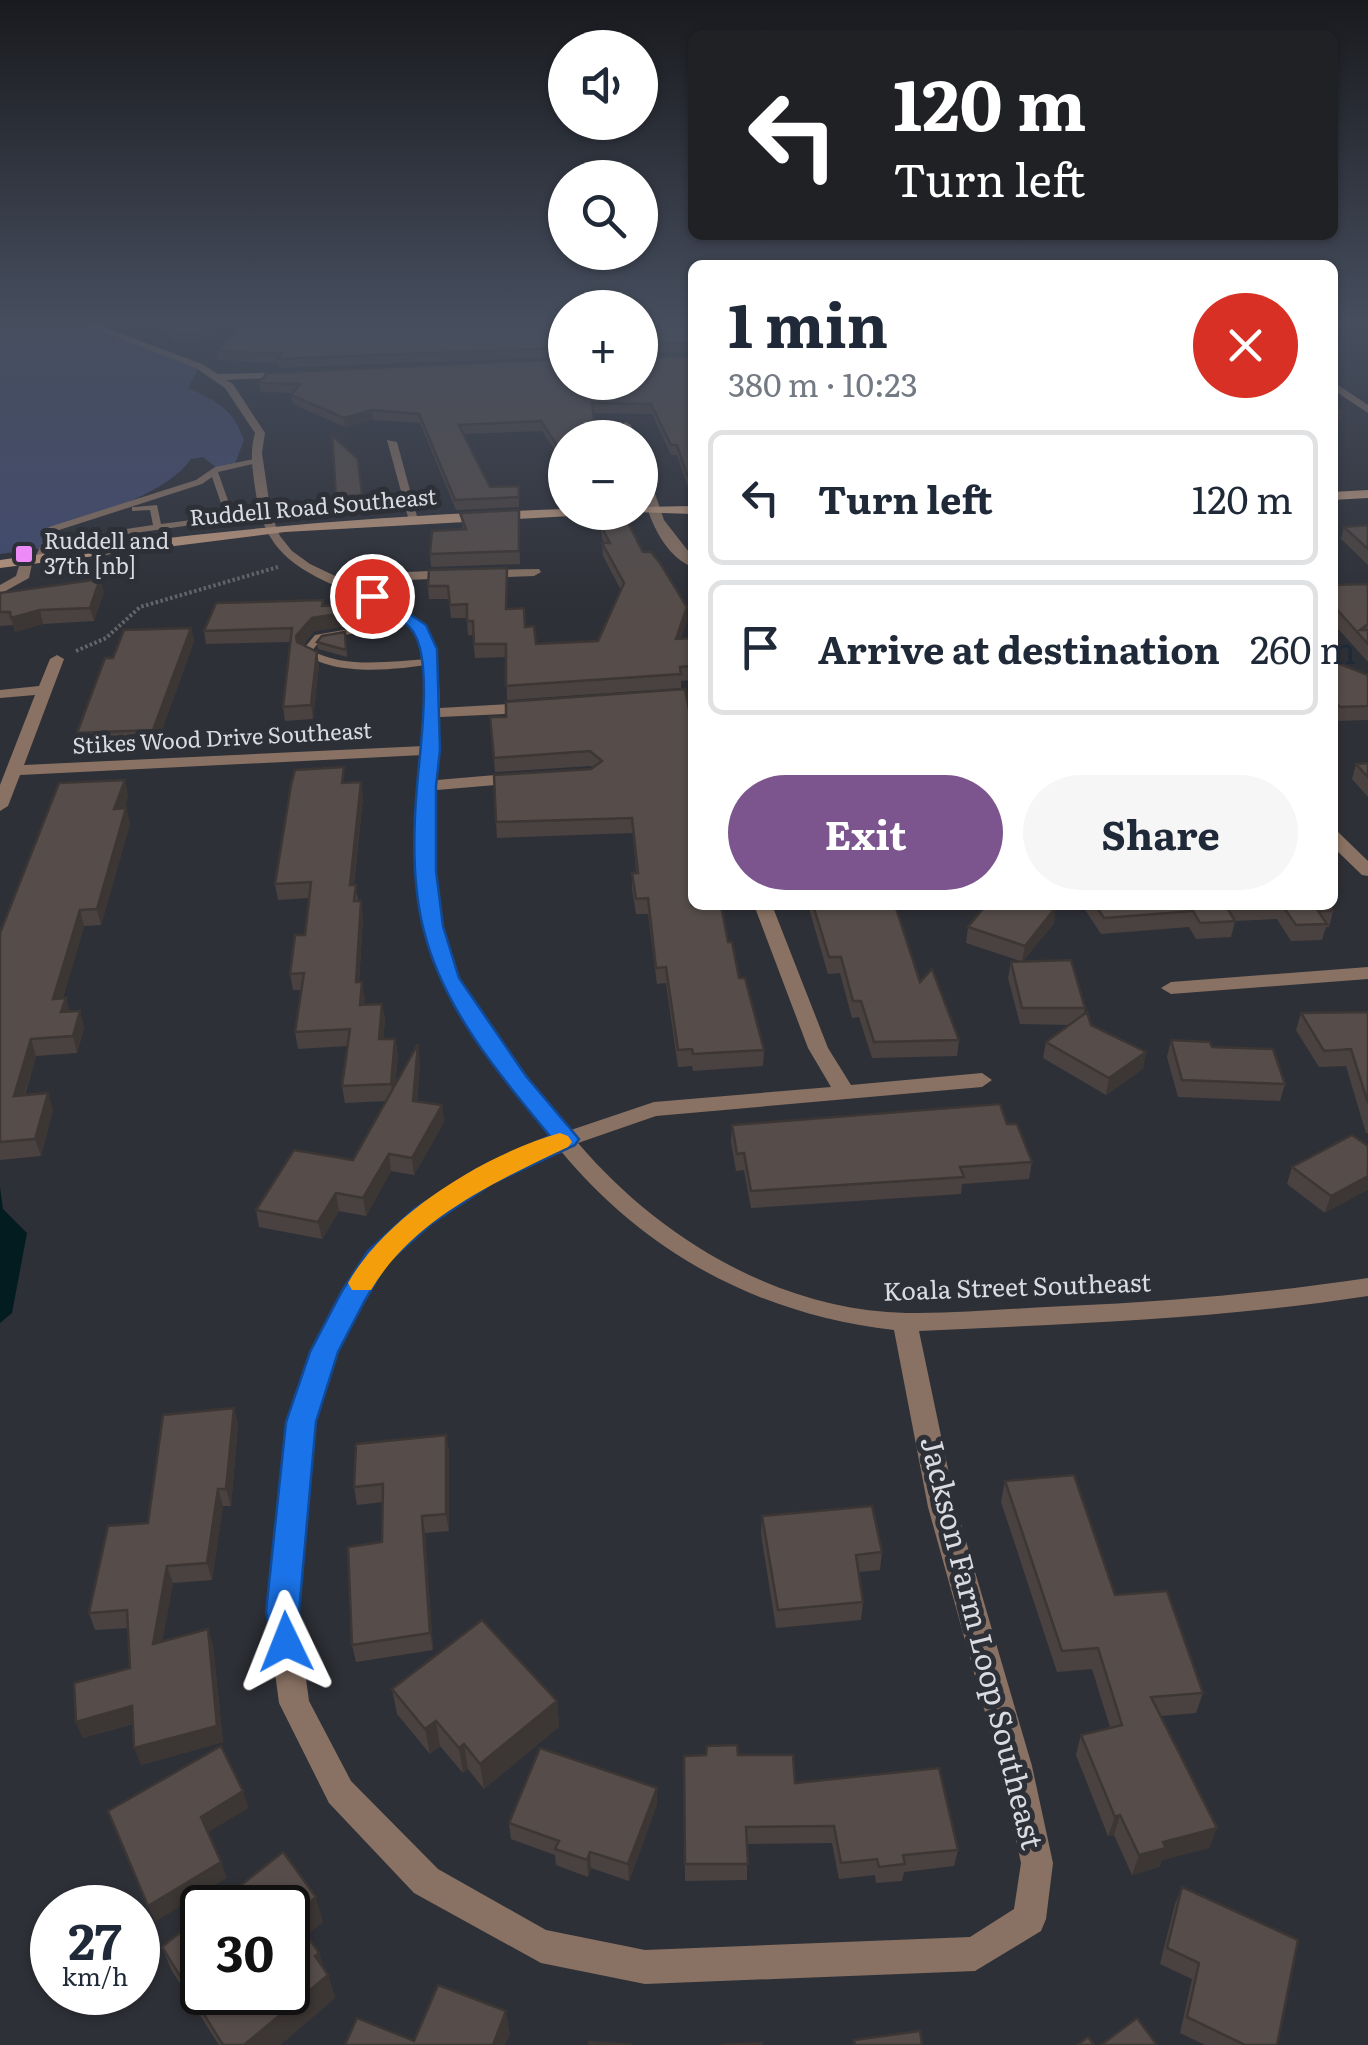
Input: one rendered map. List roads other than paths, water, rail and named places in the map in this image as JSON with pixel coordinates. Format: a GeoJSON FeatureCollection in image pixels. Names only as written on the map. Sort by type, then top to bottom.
{"type":"FeatureCollection","features":[{"type":"Feature","properties":{"kind":"main road"},"geometry":{"type":"LineString","coordinates":[[1338,496],[1368,494]]}},
{"type":"Feature","properties":{"kind":"main road"},"geometry":{"type":"LineString","coordinates":[[658,511],[688,510]]}},
{"type":"Feature","properties":{"kind":"main road","name":"Ruddell Road Southeast"},"geometry":{"type":"LineString","coordinates":[[0,564],[270,529],[414,517],[548,513]]}},
{"type":"Feature","properties":{"kind":"street"},"geometry":{"type":"LineString","coordinates":[[249,416],[260,433],[254,461],[270,529],[293,562],[412,621]]}},
{"type":"Feature","properties":{"kind":"street"},"geometry":{"type":"LineString","coordinates":[[391,442],[414,517]]}},
{"type":"Feature","properties":{"kind":"street"},"geometry":{"type":"LineString","coordinates":[[658,528],[688,559]]}},
{"type":"Feature","properties":{"kind":"street"},"geometry":{"type":"LineString","coordinates":[[0,590],[22,578],[33,558]]}},
{"type":"Feature","properties":{"kind":"street"},"geometry":{"type":"LineString","coordinates":[[352,588],[407,576],[534,572]]}},
{"type":"Feature","properties":{"kind":"street","name":"Koala Street Southeast"},"geometry":{"type":"LineString","coordinates":[[412,621],[425,638],[429,662],[432,750],[426,786],[426,871],[433,926],[448,978],[517,1081],[630,1214],[697,1259],[776,1296],[865,1318],[905,1322],[1197,1308],[1294,1300],[1368,1287]]}},
{"type":"Feature","properties":{"kind":"street"},"geometry":{"type":"LineString","coordinates":[[0,806],[57,660]]}},
{"type":"Feature","properties":{"kind":"street"},"geometry":{"type":"LineString","coordinates":[[0,694],[46,690]]}},
{"type":"Feature","properties":{"kind":"street"},"geometry":{"type":"LineString","coordinates":[[431,713],[552,706]]}},
{"type":"Feature","properties":{"kind":"street","name":"Stikes Wood Drive Southeast"},"geometry":{"type":"LineString","coordinates":[[15,770],[432,750]]}},
{"type":"Feature","properties":{"kind":"street"},"geometry":{"type":"LineString","coordinates":[[426,786],[540,777]]}},
{"type":"Feature","properties":{"kind":"street"},"geometry":{"type":"LineString","coordinates":[[1338,842],[1368,871]]}},
{"type":"Feature","properties":{"kind":"street"},"geometry":{"type":"LineString","coordinates":[[765,910],[818,1048],[844,1091]]}},
{"type":"Feature","properties":{"kind":"street"},"geometry":{"type":"LineString","coordinates":[[1171,988],[1368,973]]}},
{"type":"Feature","properties":{"kind":"street","name":"Jackson Farm Loop Southeast"},"geometry":{"type":"LineString","coordinates":[[905,1322],[942,1507],[1016,1766],[1037,1863],[1029,1919],[975,1954],[645,1967],[541,1946],[426,1881],[340,1792],[294,1703],[282,1612],[301,1422],[324,1352],[377,1258],[422,1217],[484,1176],[566,1139],[654,1110],[982,1080]]}},
{"type":"Feature","properties":{"kind":"lane"},"geometry":{"type":"LineString","coordinates":[[33,558],[52,529],[254,461]]}},
{"type":"Feature","properties":{"kind":"lane"},"geometry":{"type":"LineString","coordinates":[[46,543],[216,519],[227,509],[214,472]]}},
{"type":"Feature","properties":{"kind":"lane"},"geometry":{"type":"LineString","coordinates":[[100,513],[154,507],[157,527]]}},
{"type":"Feature","properties":{"kind":"lane"},"geometry":{"type":"LineString","coordinates":[[412,621],[318,637],[306,652],[359,664],[429,662]]}},
{"type":"Feature","properties":{"kind":"place","name":"Ruddell and 37th [nb]"},"geometry":{"type":"Point","coordinates":[24,554]}}]}
